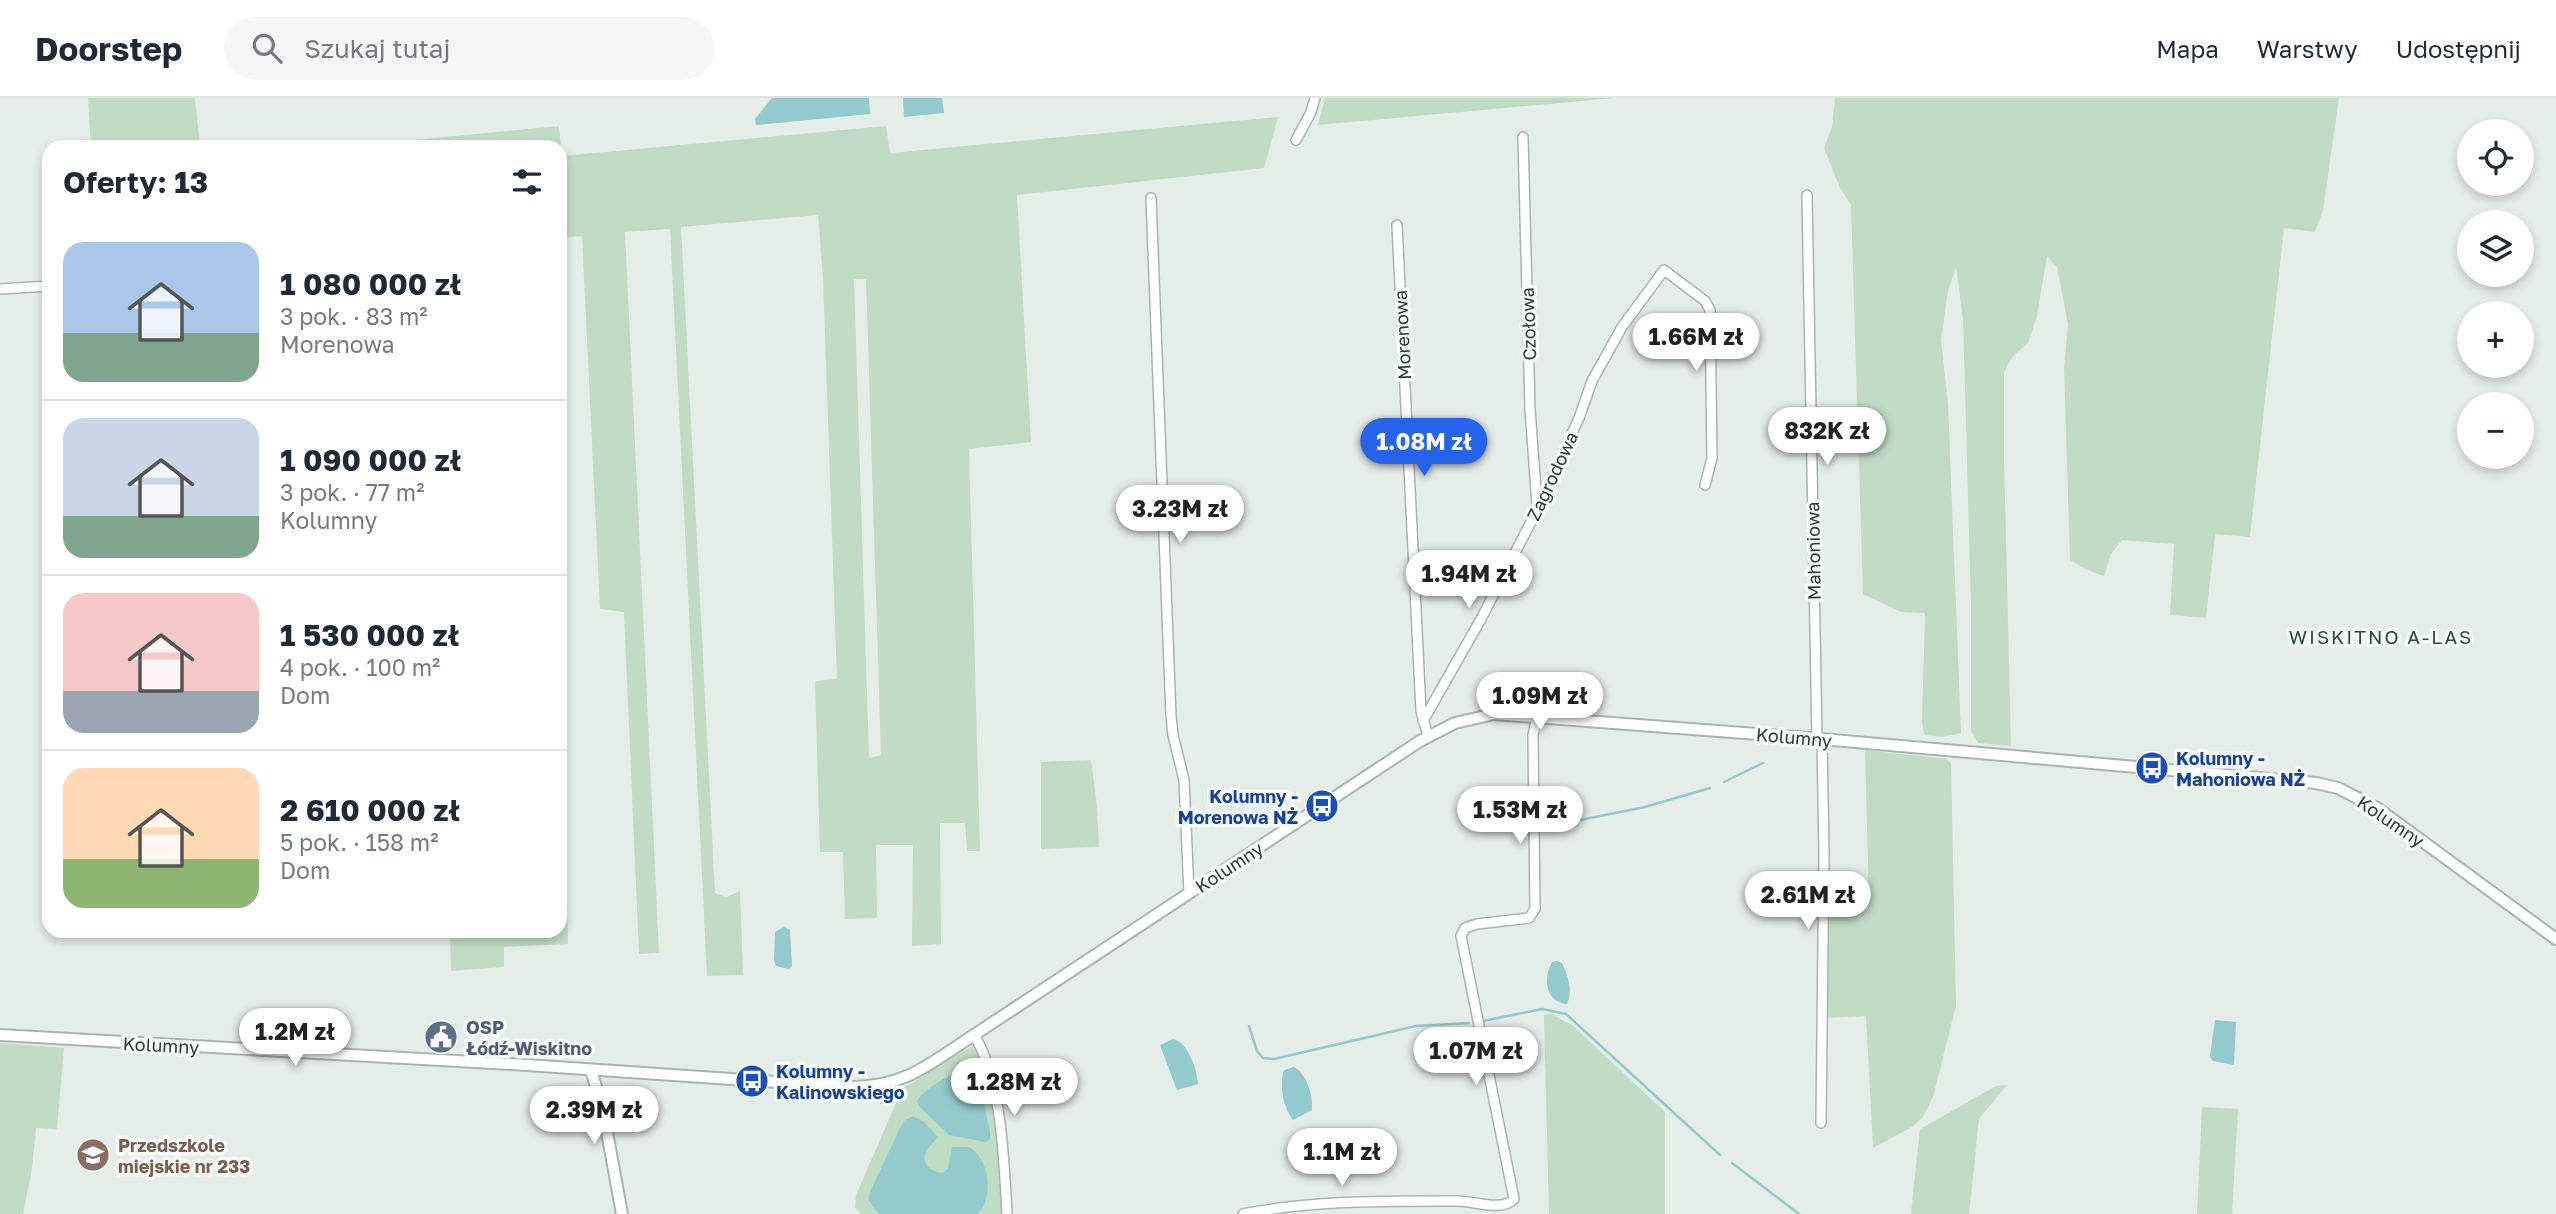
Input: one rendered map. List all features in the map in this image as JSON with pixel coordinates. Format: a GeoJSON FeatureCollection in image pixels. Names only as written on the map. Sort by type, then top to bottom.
{"type":"FeatureCollection","features":[{"type":"Feature","properties":{"kind":"street"},"geometry":{"type":"LineString","coordinates":[[1296,139],[1311,112],[1315,98]]}},
{"type":"Feature","properties":{"kind":"street","name":"Czołowa"},"geometry":{"type":"LineString","coordinates":[[1523,137],[1536,510]]}},
{"type":"Feature","properties":{"kind":"street","name":"Mahoniowa"},"geometry":{"type":"LineString","coordinates":[[1807,195],[1824,853],[1821,1122]]}},
{"type":"Feature","properties":{"kind":"street"},"geometry":{"type":"LineString","coordinates":[[1151,198],[1171,716],[1184,780],[1189,893]]}},
{"type":"Feature","properties":{"kind":"street","name":"Morenowa"},"geometry":{"type":"LineString","coordinates":[[1397,226],[1423,721],[1429,736]]}},
{"type":"Feature","properties":{"kind":"street","name":"Zagrodowa"},"geometry":{"type":"LineString","coordinates":[[1423,721],[1481,619],[1536,510],[1580,418],[1592,381],[1622,327],[1664,270],[1705,300],[1710,310],[1712,457],[1705,485]]}},
{"type":"Feature","properties":{"kind":"street"},"geometry":{"type":"LineString","coordinates":[[0,289],[42,286]]}},
{"type":"Feature","properties":{"kind":"street","name":"Kolumny"},"geometry":{"type":"LineString","coordinates":[[0,1035],[872,1086],[901,1080],[974,1035],[1429,736],[1455,723],[1480,716],[1507,714],[2152,768],[2337,788],[2377,808],[2556,939]]}},
{"type":"Feature","properties":{"kind":"street"},"geometry":{"type":"LineString","coordinates":[[1243,1214],[1288,1206],[1362,1202],[1467,1201],[1504,1205],[1513,1202],[1515,1195],[1512,1179],[1502,1142],[1461,932],[1477,924],[1529,918],[1535,909],[1533,735],[1537,716]]}},
{"type":"Feature","properties":{"kind":"street"},"geometry":{"type":"LineString","coordinates":[[974,1035],[982,1048],[990,1074],[1002,1134],[1007,1214]]}},
{"type":"Feature","properties":{"kind":"street"},"geometry":{"type":"LineString","coordinates":[[591,1070],[603,1110],[622,1214]]}},
{"type":"Feature","properties":{"kind":"green space"},"geometry":{"type":"Polygon","coordinates":[[[88,98],[195,98],[199,140],[91,140],[88,98]]]}},
{"type":"Feature","properties":{"kind":"green space"},"geometry":{"type":"Polygon","coordinates":[[[1325,98],[1615,98],[1318,125],[1325,98]]]}},
{"type":"Feature","properties":{"kind":"green space"},"geometry":{"type":"Polygon","coordinates":[[[1835,98],[2339,98],[2323,210],[2315,232],[2284,228],[2250,537],[2215,534],[2206,618],[2170,615],[2174,544],[2122,540],[2111,554],[2104,576],[2070,560],[2064,368],[2068,324],[2057,267],[2047,256],[2037,316],[2028,343],[2012,357],[2004,372],[2011,746],[1978,743],[1971,731],[1971,604],[1963,319],[1956,267],[1948,291],[1941,340],[1948,404],[1961,733],[1942,737],[1924,735],[1922,722],[1925,613],[1901,612],[1863,594],[1851,205],[1840,188],[1824,148],[1832,127],[1835,98]]]}},
{"type":"Feature","properties":{"kind":"green space"},"geometry":{"type":"Polygon","coordinates":[[[1278,117],[1264,168],[1017,195],[1031,442],[969,449],[980,851],[967,851],[965,823],[940,823],[941,944],[912,946],[913,845],[876,845],[877,918],[845,919],[843,852],[820,852],[815,681],[837,679],[823,278],[818,215],[681,227],[715,893],[726,897],[740,891],[743,975],[707,976],[670,229],[625,232],[659,953],[639,954],[624,612],[600,609],[582,236],[567,237],[567,156],[886,126],[890,153],[1278,117]],[[854,279],[869,758],[881,755],[866,279],[854,279]]]}},
{"type":"Feature","properties":{"kind":"green space"},"geometry":{"type":"Polygon","coordinates":[[[559,126],[560,140],[413,140],[559,126]]]}},
{"type":"Feature","properties":{"kind":"green space"},"geometry":{"type":"Polygon","coordinates":[[[1865,750],[1947,759],[1951,764],[1956,1006],[1933,1097],[1923,1117],[1912,1127],[1873,1148],[1866,1016],[1826,1018],[1830,901],[1869,900],[1865,750]]]}},
{"type":"Feature","properties":{"kind":"green space"},"geometry":{"type":"Polygon","coordinates":[[[1091,760],[1099,847],[1041,849],[1041,762],[1091,760]]]}},
{"type":"Feature","properties":{"kind":"green space"},"geometry":{"type":"Polygon","coordinates":[[[567,898],[568,944],[504,947],[504,967],[451,971],[450,938],[567,938],[567,898]]]}},
{"type":"Feature","properties":{"kind":"green space"},"geometry":{"type":"Polygon","coordinates":[[[1551,1014],[1572,1025],[1665,1112],[1665,1214],[1549,1214],[1544,1015],[1551,1014]]]}},
{"type":"Feature","properties":{"kind":"green space"},"geometry":{"type":"Polygon","coordinates":[[[0,1043],[64,1048],[57,1129],[36,1128],[32,1169],[23,1214],[0,1214],[0,1043]]]}},
{"type":"Feature","properties":{"kind":"green space"},"geometry":{"type":"Polygon","coordinates":[[[971,1047],[980,1052],[998,1129],[1002,1214],[861,1214],[855,1207],[856,1195],[897,1101],[838,1094],[862,1095],[896,1091],[902,1096],[900,1090],[971,1047]]]}},
{"type":"Feature","properties":{"kind":"green space"},"geometry":{"type":"Polygon","coordinates":[[[2007,1085],[1979,1119],[1969,1214],[1911,1214],[1920,1129],[1996,1086],[2007,1085]]]}},
{"type":"Feature","properties":{"kind":"green space"},"geometry":{"type":"Polygon","coordinates":[[[2202,1107],[2238,1109],[2232,1214],[2197,1214],[2202,1107]]]}},
{"type":"Feature","properties":{"kind":"water"},"geometry":{"type":"Polygon","coordinates":[[[772,98],[869,98],[870,114],[756,125],[755,119],[772,98]]]}},
{"type":"Feature","properties":{"kind":"water"},"geometry":{"type":"Polygon","coordinates":[[[903,98],[942,98],[944,113],[904,117],[903,98]]]}},
{"type":"Feature","properties":{"kind":"water"},"geometry":{"type":"Polygon","coordinates":[[[784,927],[790,930],[792,966],[789,969],[776,966],[774,960],[775,932],[784,927]]]}},
{"type":"Feature","properties":{"kind":"water"},"geometry":{"type":"Polygon","coordinates":[[[1552,962],[1562,963],[1568,978],[1570,994],[1567,1004],[1554,999],[1548,989],[1547,975],[1552,962]]]}},
{"type":"Feature","properties":{"kind":"water"},"geometry":{"type":"Polygon","coordinates":[[[2215,1020],[2236,1022],[2234,1065],[2213,1061],[2210,1057],[2215,1020]]]}},
{"type":"Feature","properties":{"kind":"water"},"geometry":{"type":"Polygon","coordinates":[[[1173,1039],[1187,1051],[1194,1064],[1198,1084],[1177,1090],[1160,1045],[1173,1039]]]}},
{"type":"Feature","properties":{"kind":"water"},"geometry":{"type":"Polygon","coordinates":[[[1294,1067],[1299,1070],[1308,1086],[1312,1110],[1293,1120],[1284,1103],[1282,1083],[1284,1070],[1294,1067]]]}},
{"type":"Feature","properties":{"kind":"water"},"geometry":{"type":"Polygon","coordinates":[[[967,1069],[975,1072],[978,1077],[990,1132],[990,1139],[986,1142],[949,1135],[917,1101],[939,1082],[967,1069]]]}},
{"type":"Feature","properties":{"kind":"water"},"geometry":{"type":"Polygon","coordinates":[[[913,1116],[924,1122],[938,1137],[928,1148],[924,1159],[934,1171],[942,1173],[948,1169],[952,1147],[969,1147],[982,1160],[988,1189],[978,1214],[879,1214],[869,1201],[869,1194],[900,1128],[905,1120],[913,1116]]]}},
{"type":"Feature","properties":{"kind":"waterway"},"geometry":{"type":"LineString","coordinates":[[1724,782],[1763,763]]}},
{"type":"Feature","properties":{"kind":"waterway"},"geometry":{"type":"LineString","coordinates":[[1580,820],[1645,807],[1710,788]]}},
{"type":"Feature","properties":{"kind":"waterway"},"geometry":{"type":"LineString","coordinates":[[1483,1021],[1542,1009],[1566,1014],[1720,1155]]}},
{"type":"Feature","properties":{"kind":"waterway"},"geometry":{"type":"LineString","coordinates":[[1249,1026],[1257,1051],[1263,1058],[1274,1059],[1416,1026],[1469,1023]]}},
{"type":"Feature","properties":{"kind":"waterway"},"geometry":{"type":"LineString","coordinates":[[1732,1163],[1799,1214]]}},
{"type":"Feature","properties":{"kind":"place","name":"Kolumny - Mahoniowa NŻ"},"geometry":{"type":"Point","coordinates":[2152,768]}},
{"type":"Feature","properties":{"kind":"place","name":"Kolumny - Morenowa NŻ"},"geometry":{"type":"Point","coordinates":[1322,806]}},
{"type":"Feature","properties":{"kind":"place","name":"OSP Łódź-Wiskitno"},"geometry":{"type":"Point","coordinates":[441,1037]}},
{"type":"Feature","properties":{"kind":"place","name":"Kolumny - Kalinowskiego"},"geometry":{"type":"Point","coordinates":[752,1081]}},
{"type":"Feature","properties":{"kind":"place","name":"Przedszkole miejskie nr 233"},"geometry":{"type":"Point","coordinates":[93,1155]}},
{"type":"Feature","properties":{"kind":"district","name":"WISKITNO A-LAS"},"geometry":{"type":"Point","coordinates":[2381,636]}}]}
